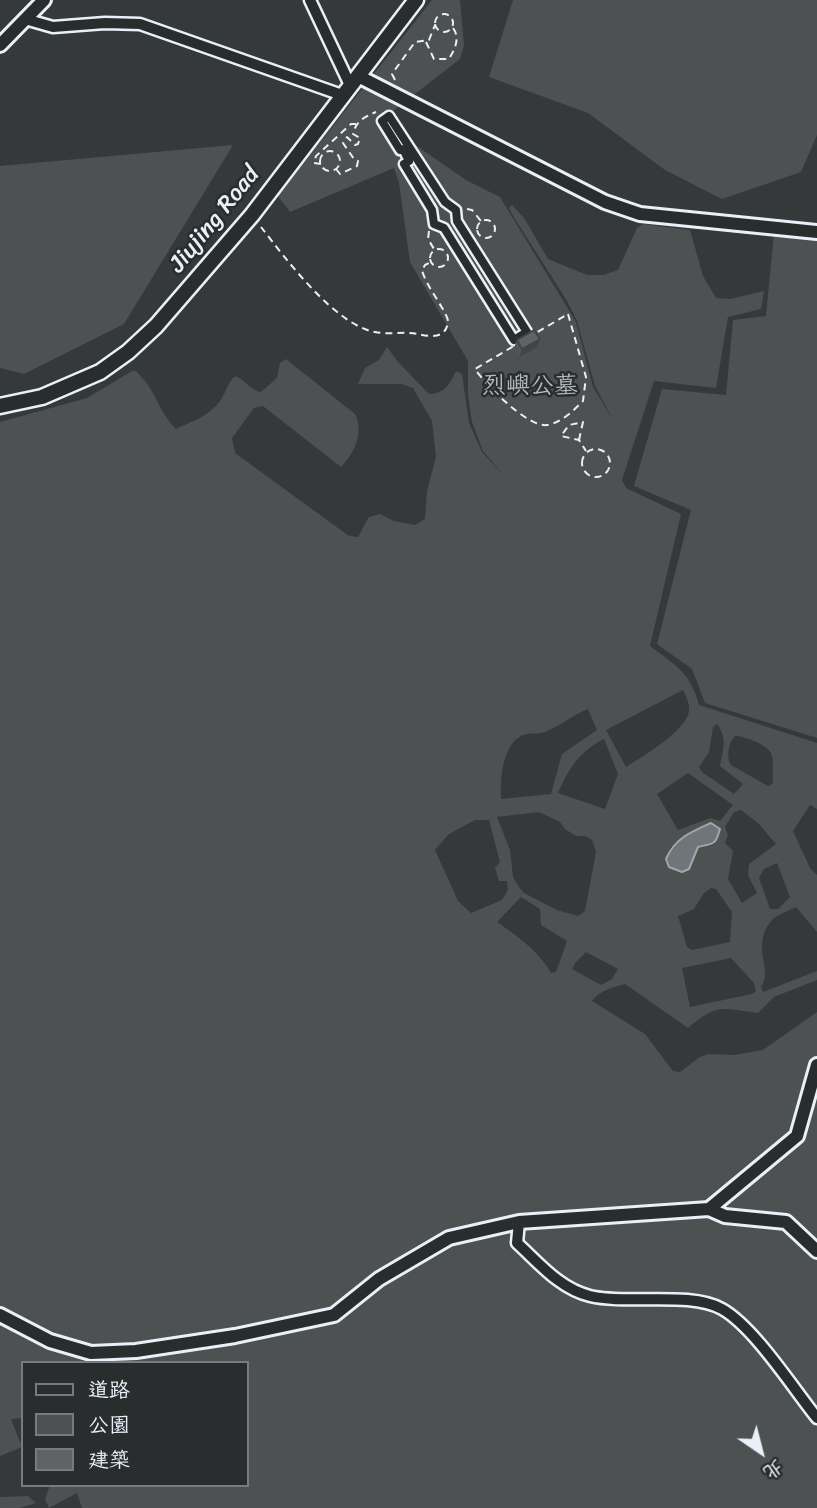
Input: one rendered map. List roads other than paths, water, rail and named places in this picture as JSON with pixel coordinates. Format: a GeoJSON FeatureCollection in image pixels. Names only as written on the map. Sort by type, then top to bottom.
{"type":"FeatureCollection","features":[{"type":"Feature","properties":{"kind":"main road","name":"Jiujing Road"},"geometry":{"type":"LineString","coordinates":[[0,406],[42,397],[100,372],[128,352],[156,326],[252,215],[416,0]]}},
{"type":"Feature","properties":{"kind":"street"},"geometry":{"type":"LineString","coordinates":[[0,45],[44,0]]}},
{"type":"Feature","properties":{"kind":"street"},"geometry":{"type":"LineString","coordinates":[[310,0],[350,85]]}},
{"type":"Feature","properties":{"kind":"street"},"geometry":{"type":"LineString","coordinates":[[25,19],[53,27],[105,23],[141,24],[350,85],[390,93],[605,202],[640,214],[817,232]]}},
{"type":"Feature","properties":{"kind":"street"},"geometry":{"type":"LineString","coordinates":[[389,117],[445,202],[456,210],[457,221],[527,332],[514,340],[444,228],[434,224],[432,210],[404,164],[409,161],[403,149],[400,150],[382,121],[389,117]]}},
{"type":"Feature","properties":{"kind":"street"},"geometry":{"type":"LineString","coordinates":[[709,1209],[797,1136],[817,1065]]}},
{"type":"Feature","properties":{"kind":"street"},"geometry":{"type":"LineString","coordinates":[[0,1315],[50,1341],[91,1353],[136,1351],[235,1336],[334,1315],[379,1279],[449,1238],[519,1222],[709,1209],[725,1216],[786,1222],[817,1251]]}},
{"type":"Feature","properties":{"kind":"street"},"geometry":{"type":"LineString","coordinates":[[519,1222],[517,1243],[561,1284],[589,1296],[689,1301],[720,1308],[741,1322],[817,1418]]}},
{"type":"Feature","properties":{"kind":"park label","name":"烈嶼公墓"},"geometry":{"type":"Point","coordinates":[530,387]}}]}
